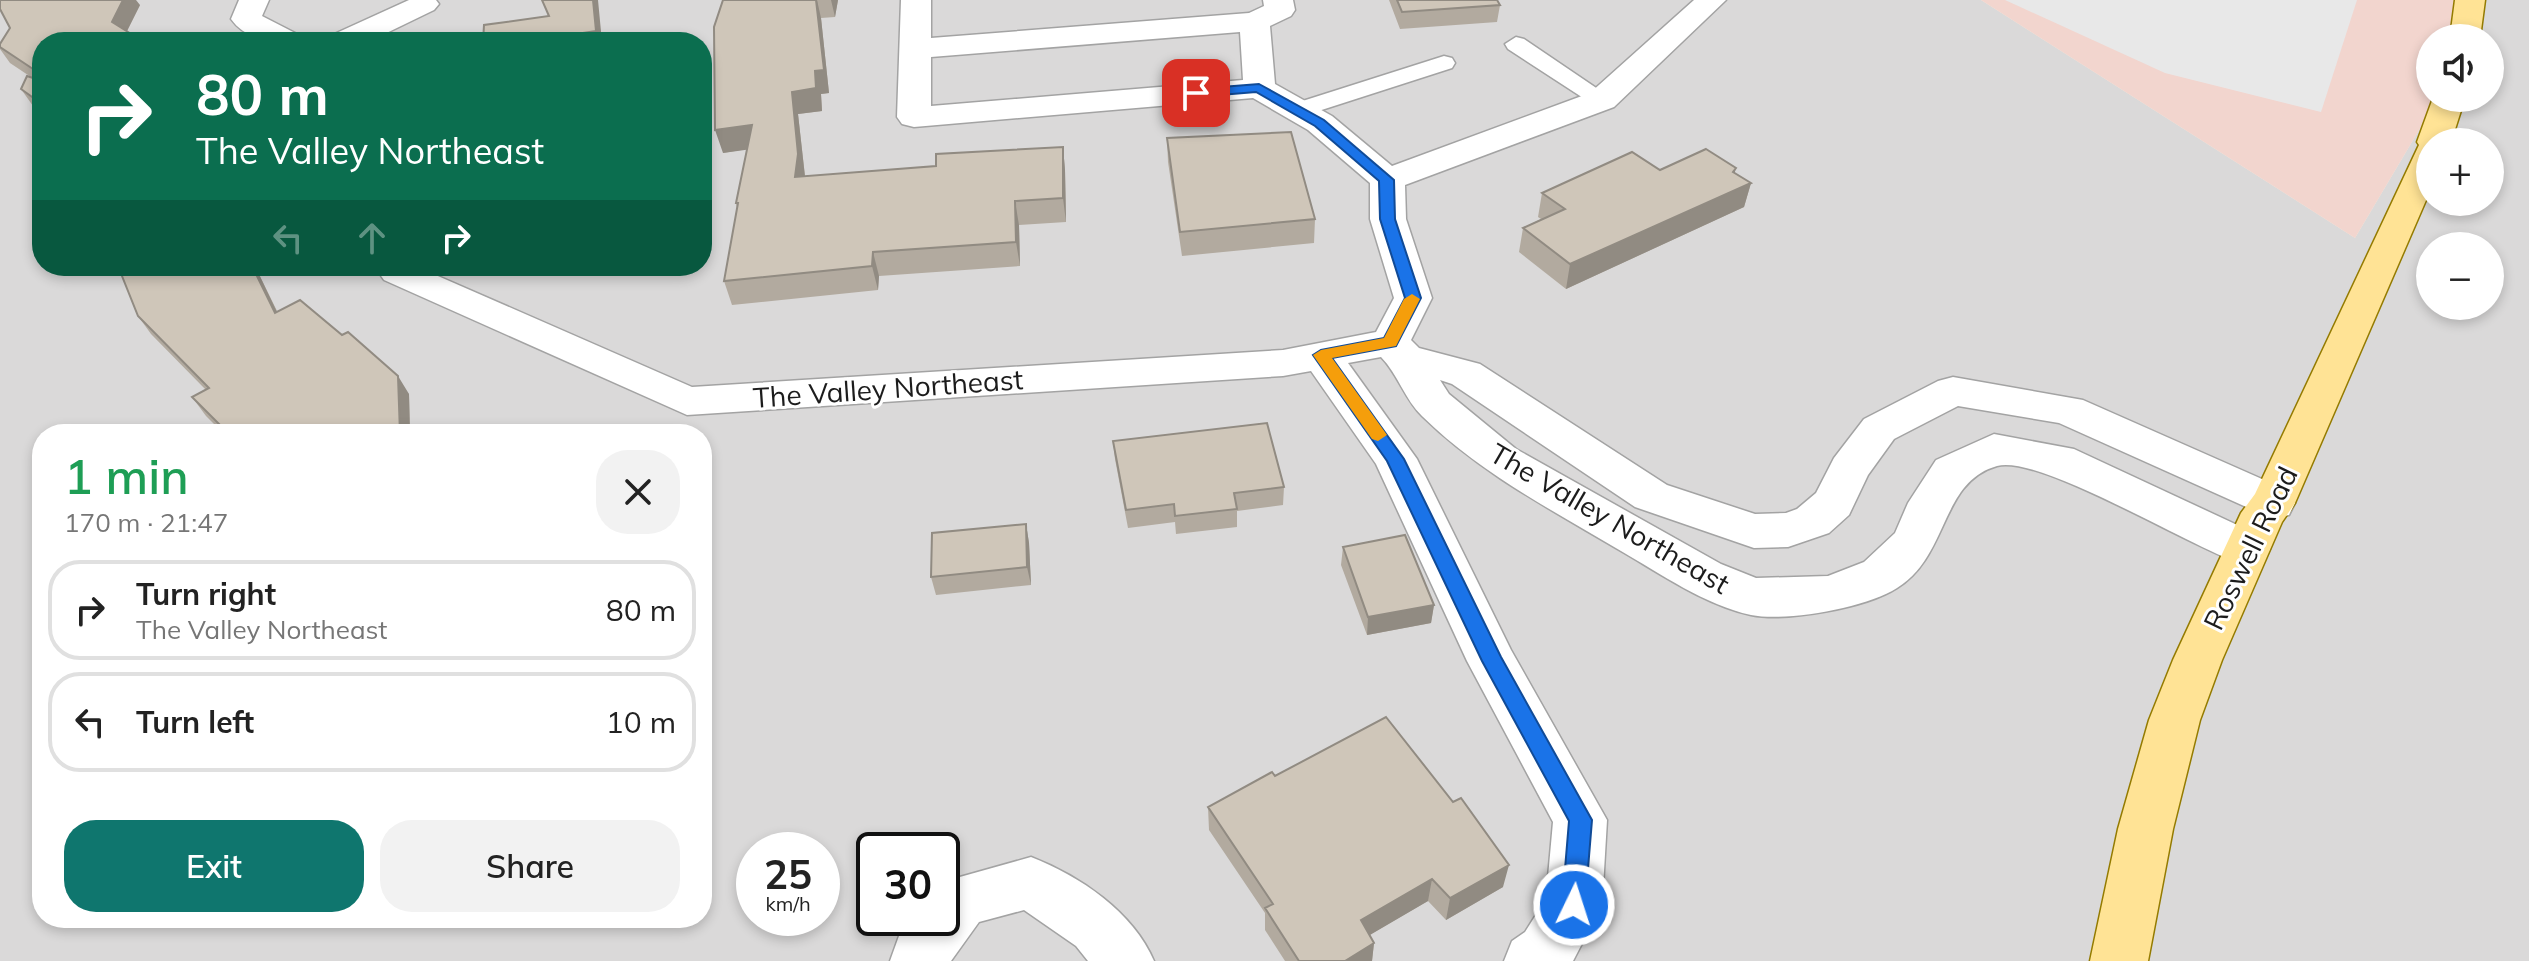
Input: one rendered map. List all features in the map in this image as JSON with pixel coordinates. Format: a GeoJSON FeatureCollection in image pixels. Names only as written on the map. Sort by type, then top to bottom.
{"type":"FeatureCollection","features":[{"type":"Feature","properties":{"kind":"main road"},"geometry":{"type":"LineString","coordinates":[[2467,24],[2470,0]]}},
{"type":"Feature","properties":{"kind":"main road","name":"Roswell Road"},"geometry":{"type":"LineString","coordinates":[[2119,961],[2136,871],[2166,750],[2204,642],[2263,513],[2273,503],[2416,183]]}},
{"type":"Feature","properties":{"kind":"street"},"geometry":{"type":"LineString","coordinates":[[254,0],[246,19],[270,32]]}},
{"type":"Feature","properties":{"kind":"street"},"geometry":{"type":"LineString","coordinates":[[916,0],[914,117],[1259,88],[1320,123],[1387,180],[1388,219],[1413,298],[1398,349]]}},
{"type":"Feature","properties":{"kind":"street"},"geometry":{"type":"LineString","coordinates":[[1387,180],[1602,100],[1711,0]]}},
{"type":"Feature","properties":{"kind":"street"},"geometry":{"type":"LineString","coordinates":[[364,32],[424,4]]}},
{"type":"Feature","properties":{"kind":"street"},"geometry":{"type":"LineString","coordinates":[[915,49],[1267,11],[1259,88]]}},
{"type":"Feature","properties":{"kind":"street","name":"The Valley Northeast"},"geometry":{"type":"LineString","coordinates":[[406,276],[687,401],[1283,363],[1321,355],[1398,349],[1466,374],[1651,496],[1754,531],[1788,530],[1813,521],[1833,503],[1849,469],[1879,429],[1953,391],[2068,410],[2273,503]]}},
{"type":"Feature","properties":{"kind":"street","name":"The Valley Northeast"},"geometry":{"type":"LineString","coordinates":[[1398,349],[1434,404],[1501,460],[1704,577],[1753,597],[1830,594],[1881,575],[1914,543],[1930,503],[1951,471],[1994,449],[2059,460],[2247,549]]}},
{"type":"Feature","properties":{"kind":"street"},"geometry":{"type":"LineString","coordinates":[[1321,355],[1395,459],[1492,661],[1580,820],[1574,905],[1546,952],[1533,961]]}},
{"type":"Feature","properties":{"kind":"street"},"geometry":{"type":"LineString","coordinates":[[919,961],[961,901],[1031,883],[1096,927],[1125,961]]}},
{"type":"Feature","properties":{"kind":"lane"},"geometry":{"type":"LineString","coordinates":[[1516,44],[1602,100]]}},
{"type":"Feature","properties":{"kind":"lane"},"geometry":{"type":"LineString","coordinates":[[1298,110],[1444,63]]}},
{"type":"Feature","properties":{"kind":"shaded area"},"geometry":{"type":"Polygon","coordinates":[[[0,0],[1981,0],[2355,238],[2416,135],[2416,216],[2504,216],[2504,128],[2420,128],[2430,112],[2504,112],[2504,24],[2477,24],[2485,0],[2529,0],[2529,961],[0,961],[0,0]]]}},
{"type":"Feature","properties":{"kind":"shaded area"},"geometry":{"type":"Polygon","coordinates":[[[1981,0],[2485,0],[2477,24],[2416,24],[2416,112],[2430,112],[2420,128],[2416,128],[2416,135],[2355,238],[1981,0]]]}},
{"type":"Feature","properties":{"kind":"shaded area"},"geometry":{"type":"Polygon","coordinates":[[[2005,0],[2357,0],[2321,112],[2165,73],[2005,0]]]}},
{"type":"Feature","properties":{"kind":"building"},"geometry":{"type":"Polygon","coordinates":[[[0,0],[123,0],[112,22],[128,32],[32,32],[32,68],[0,47],[10,28],[0,9],[0,0]]]}},
{"type":"Feature","properties":{"kind":"building"},"geometry":{"type":"Polygon","coordinates":[[[542,0],[593,0],[596,31],[484,32],[484,25],[549,16],[542,0]]]}},
{"type":"Feature","properties":{"kind":"building"},"geometry":{"type":"Polygon","coordinates":[[[723,0],[816,0],[824,70],[815,71],[816,88],[792,92],[798,154],[795,177],[936,166],[936,154],[1063,147],[1063,198],[1015,201],[1016,242],[873,252],[872,266],[724,281],[752,125],[715,130],[714,27],[723,0]]]}},
{"type":"Feature","properties":{"kind":"building"},"geometry":{"type":"Polygon","coordinates":[[[1397,0],[1497,0],[1500,5],[1402,12],[1397,0]]]}},
{"type":"Feature","properties":{"kind":"building"},"geometry":{"type":"Polygon","coordinates":[[[27,76],[32,78],[32,97],[21,89],[27,76]]]}},
{"type":"Feature","properties":{"kind":"building"},"geometry":{"type":"Polygon","coordinates":[[[1291,132],[1315,219],[1180,232],[1167,138],[1291,132]]]}},
{"type":"Feature","properties":{"kind":"building"},"geometry":{"type":"Polygon","coordinates":[[[1706,149],[1736,168],[1733,172],[1751,183],[1570,264],[1523,228],[1565,209],[1542,193],[1632,152],[1660,170],[1706,149]]]}},
{"type":"Feature","properties":{"kind":"building"},"geometry":{"type":"Polygon","coordinates":[[[122,276],[257,276],[275,313],[300,300],[342,335],[348,332],[398,376],[400,424],[219,424],[192,397],[209,388],[138,316],[122,276]]]}},
{"type":"Feature","properties":{"kind":"building"},"geometry":{"type":"Polygon","coordinates":[[[1267,423],[1284,487],[1234,493],[1237,509],[1175,516],[1174,504],[1126,510],[1113,441],[1267,423]]]}},
{"type":"Feature","properties":{"kind":"building"},"geometry":{"type":"Polygon","coordinates":[[[1026,524],[1027,567],[931,577],[932,533],[1026,524]]]}},
{"type":"Feature","properties":{"kind":"building"},"geometry":{"type":"Polygon","coordinates":[[[1405,535],[1434,605],[1368,617],[1343,547],[1405,535]]]}},
{"type":"Feature","properties":{"kind":"building"},"geometry":{"type":"Polygon","coordinates":[[[1386,717],[1453,802],[1461,798],[1509,865],[1450,898],[1432,879],[1361,920],[1374,943],[1345,961],[1299,961],[1265,908],[1273,904],[1208,807],[1272,772],[1275,776],[1386,717]]]}},
{"type":"Feature","properties":{"kind":"slow traffic"},"geometry":{"type":"LineString","coordinates":[[1378,435],[1321,355],[1390,342],[1412,299]]}},
{"type":"Feature","properties":{"kind":"route"},"geometry":{"type":"LineString","coordinates":[[1196,93],[1259,88],[1320,123],[1387,180],[1388,219],[1413,298],[1390,342],[1321,355],[1395,459],[1492,661],[1580,820],[1574,905]]}}]}
